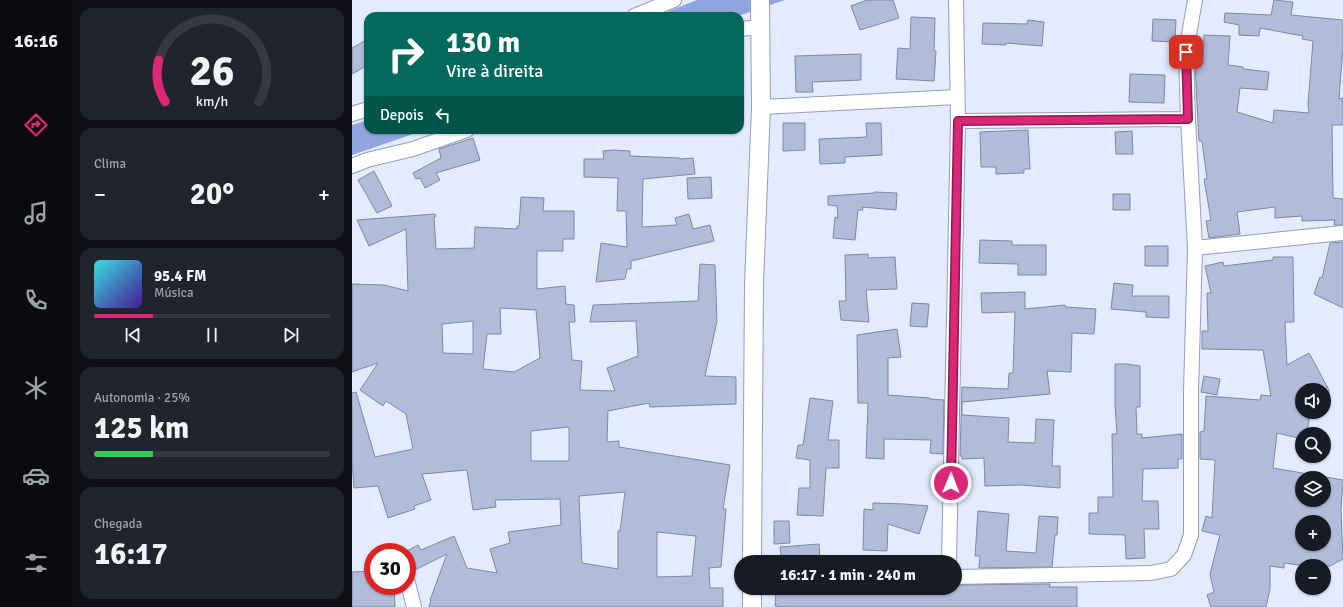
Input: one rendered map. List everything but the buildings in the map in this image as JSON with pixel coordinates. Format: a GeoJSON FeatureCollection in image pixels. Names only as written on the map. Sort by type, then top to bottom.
{"type":"FeatureCollection","features":[{"type":"Feature","properties":{"kind":"street"},"geometry":{"type":"LineString","coordinates":[[644,12],[674,0]]}},
{"type":"Feature","properties":{"kind":"street"},"geometry":{"type":"LineString","coordinates":[[752,555],[754,284],[761,107],[760,0]]}},
{"type":"Feature","properties":{"kind":"street"},"geometry":{"type":"LineString","coordinates":[[949,555],[958,121],[956,0]]}},
{"type":"Feature","properties":{"kind":"street"},"geometry":{"type":"LineString","coordinates":[[962,577],[1151,573],[1171,569],[1184,555],[1191,535],[1190,392],[1196,248],[1188,119],[1186,52],[1195,0]]}},
{"type":"Feature","properties":{"kind":"street"},"geometry":{"type":"LineString","coordinates":[[744,29],[761,27]]}},
{"type":"Feature","properties":{"kind":"street"},"geometry":{"type":"LineString","coordinates":[[761,107],[957,97]]}},
{"type":"Feature","properties":{"kind":"street"},"geometry":{"type":"LineString","coordinates":[[352,114],[364,110]]}},
{"type":"Feature","properties":{"kind":"street"},"geometry":{"type":"LineString","coordinates":[[958,121],[1188,119]]}},
{"type":"Feature","properties":{"kind":"street"},"geometry":{"type":"LineString","coordinates":[[352,166],[367,160],[412,149],[455,134]]}},
{"type":"Feature","properties":{"kind":"street"},"geometry":{"type":"LineString","coordinates":[[1196,248],[1343,233]]}},
{"type":"Feature","properties":{"kind":"street"},"geometry":{"type":"LineString","coordinates":[[411,595],[414,607]]}},
{"type":"Feature","properties":{"kind":"street"},"geometry":{"type":"LineString","coordinates":[[752,595],[752,607]]}},
{"type":"Feature","properties":{"kind":"water"},"geometry":{"type":"Polygon","coordinates":[[[697,0],[785,0],[744,14],[744,12],[667,12],[697,0]]]}},
{"type":"Feature","properties":{"kind":"water"},"geometry":{"type":"Polygon","coordinates":[[[364,121],[364,134],[413,134],[352,155],[352,125],[364,121]]]}},
{"type":"Feature","properties":{"kind":"route"},"geometry":{"type":"LineString","coordinates":[[951,483],[958,121],[1188,119],[1186,52]]}}]}
